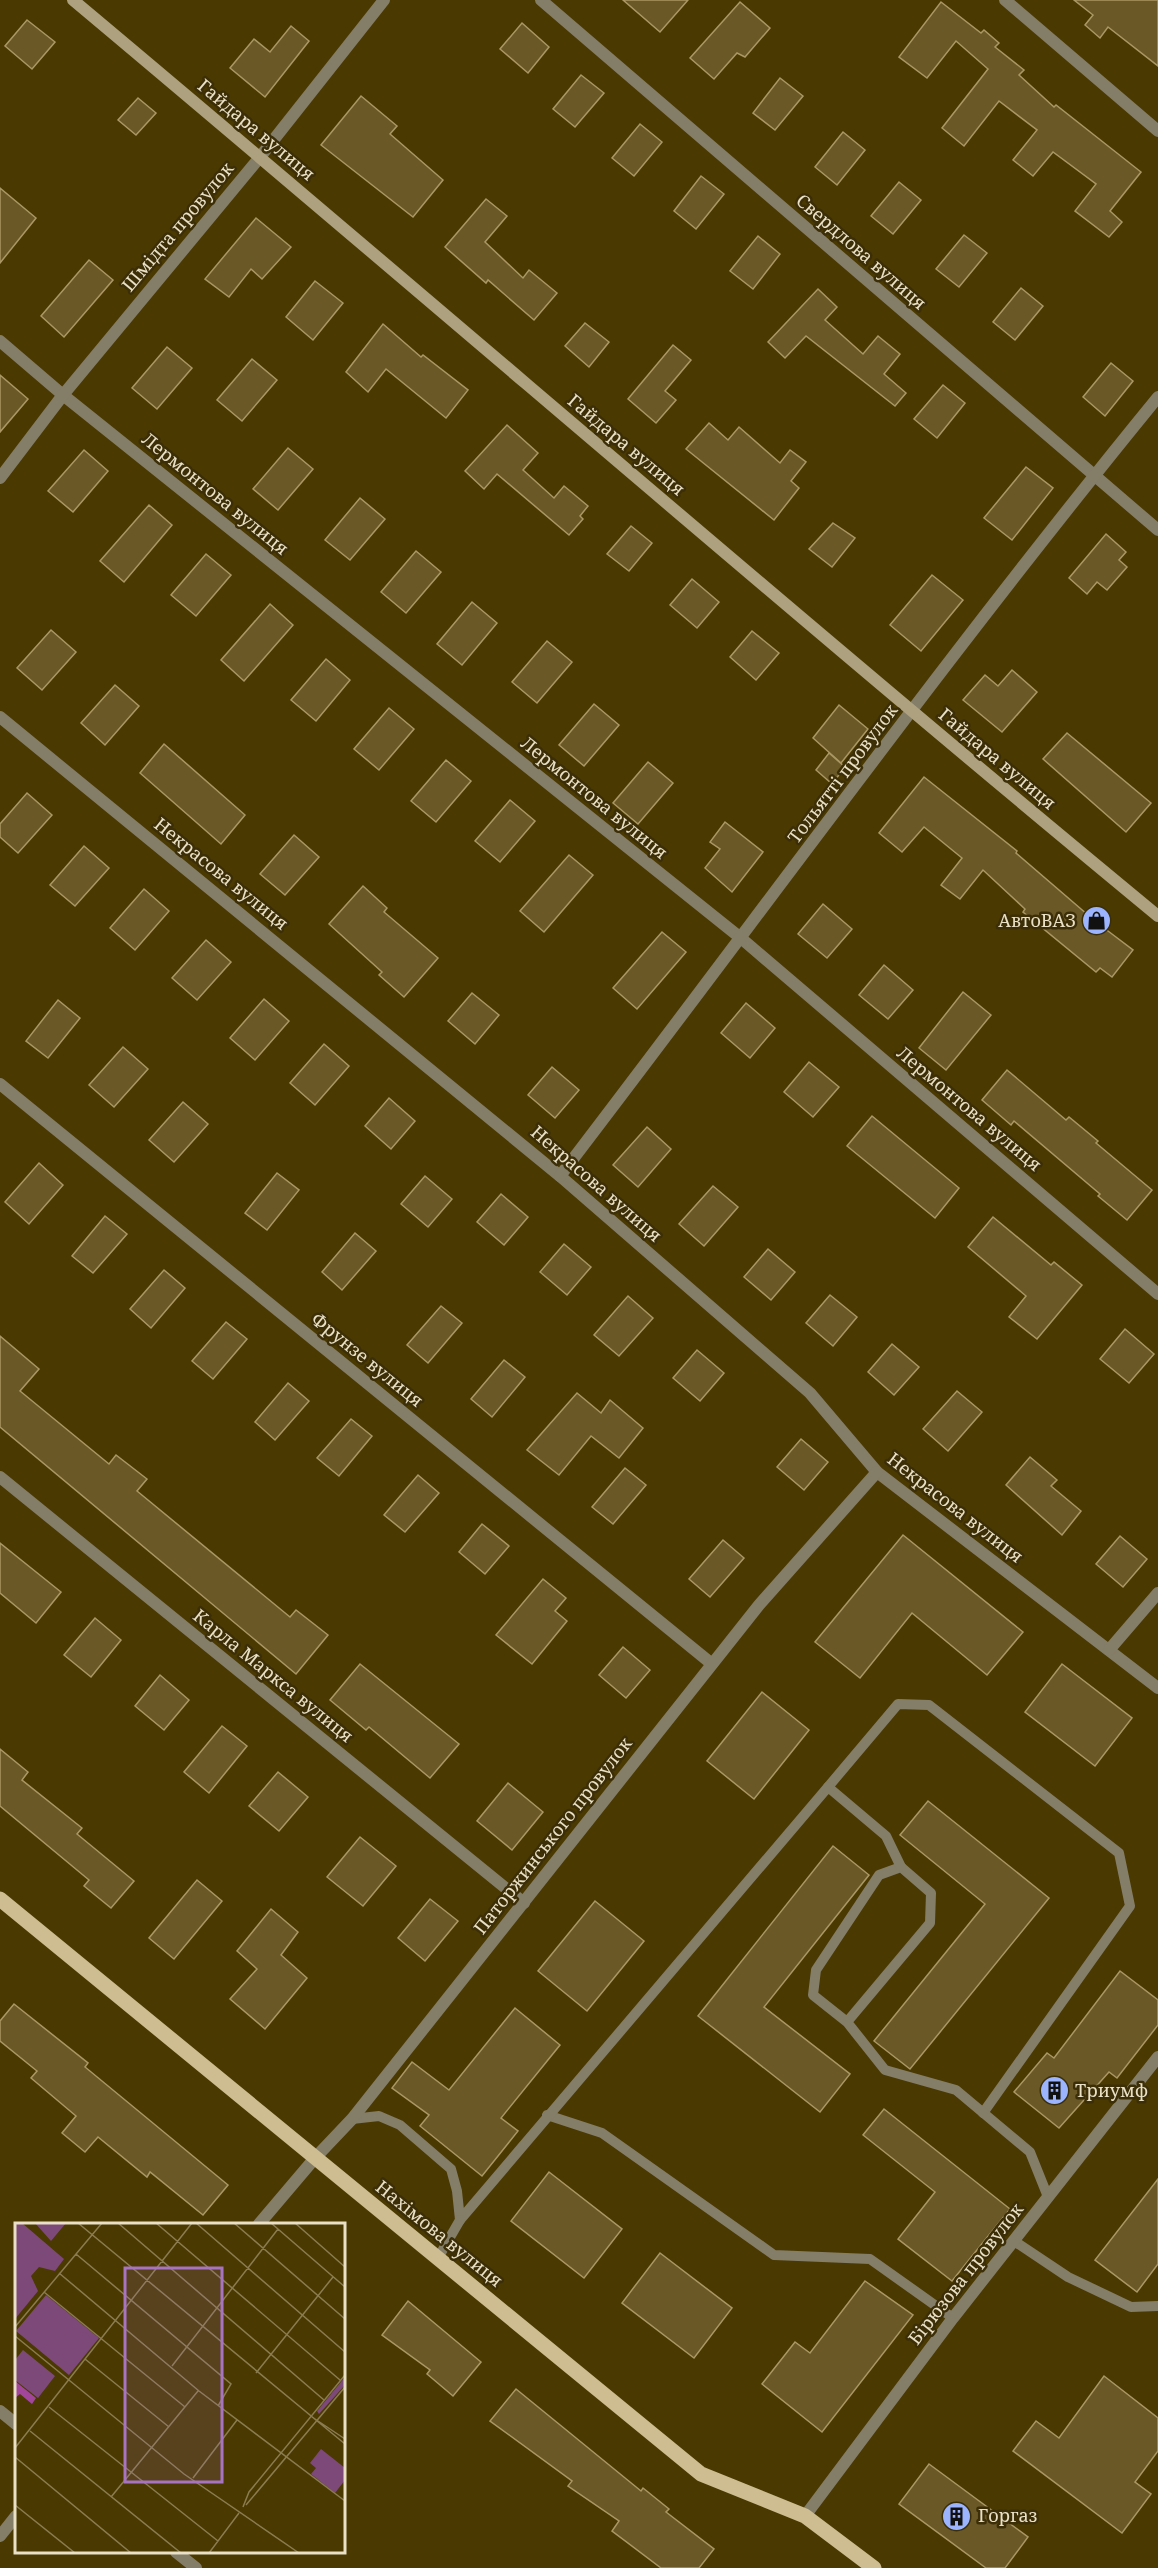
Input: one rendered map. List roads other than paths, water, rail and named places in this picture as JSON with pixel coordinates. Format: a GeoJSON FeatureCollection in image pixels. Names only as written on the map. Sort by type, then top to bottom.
{"type":"FeatureCollection","features":[{"type":"Feature","properties":{"kind":"main road","name":"Нахімова вулиця"},"geometry":{"type":"LineString","coordinates":[[0,1899],[701,2474],[805,2516],[874,2568]]}},
{"type":"Feature","properties":{"kind":"street","name":"Гайдара вулиця"},"geometry":{"type":"LineString","coordinates":[[73,0],[911,712],[1158,916]]}},
{"type":"Feature","properties":{"kind":"street","name":"Шмідта провулок"},"geometry":{"type":"LineString","coordinates":[[0,478],[63,395],[260,157],[384,0]]}},
{"type":"Feature","properties":{"kind":"street","name":"Свердлова вулиця"},"geometry":{"type":"LineString","coordinates":[[541,0],[1158,530]]}},
{"type":"Feature","properties":{"kind":"street"},"geometry":{"type":"LineString","coordinates":[[1005,0],[1158,131]]}},
{"type":"Feature","properties":{"kind":"street","name":"Лермонтова вулиця"},"geometry":{"type":"LineString","coordinates":[[0,341],[63,395],[742,939],[1158,1294]]}},
{"type":"Feature","properties":{"kind":"street","name":"Тольятті провулок"},"geometry":{"type":"LineString","coordinates":[[560,1176],[742,939],[911,712],[1094,475],[1158,397]]}},
{"type":"Feature","properties":{"kind":"street","name":"Некрасова вулиця"},"geometry":{"type":"LineString","coordinates":[[0,717],[560,1176],[810,1393],[877,1472],[1158,1688]]}},
{"type":"Feature","properties":{"kind":"street","name":"Фрунзе вулиця"},"geometry":{"type":"LineString","coordinates":[[0,1084],[712,1664]]}},
{"type":"Feature","properties":{"kind":"street","name":"Паторжинського провулок"},"geometry":{"type":"LineString","coordinates":[[260,2223],[315,2158],[352,2119],[759,1605],[877,1472]]}},
{"type":"Feature","properties":{"kind":"street","name":"Карла Маркса вулиця"},"geometry":{"type":"LineString","coordinates":[[0,1477],[524,1903]]}},
{"type":"Feature","properties":{"kind":"street"},"geometry":{"type":"LineString","coordinates":[[1109,1650],[1158,1593]]}},
{"type":"Feature","properties":{"kind":"street","name":"Бірюзова провулок"},"geometry":{"type":"LineString","coordinates":[[805,2516],[953,2318],[1158,2057]]}},
{"type":"Feature","properties":{"kind":"street"},"geometry":{"type":"LineString","coordinates":[[0,2411],[15,2423]]}},
{"type":"Feature","properties":{"kind":"street"},"geometry":{"type":"LineString","coordinates":[[0,2536],[15,2517]]}},
{"type":"Feature","properties":{"kind":"street"},"geometry":{"type":"LineString","coordinates":[[177,2553],[196,2568]]}},
{"type":"Feature","properties":{"kind":"lane"},"geometry":{"type":"LineString","coordinates":[[438,2258],[460,2220],[898,1704],[929,1705],[1119,1853],[1130,1906],[983,2113]]}},
{"type":"Feature","properties":{"kind":"lane"},"geometry":{"type":"LineString","coordinates":[[828,1787],[886,1836],[901,1867],[931,1893],[930,1923],[848,2022]]}},
{"type":"Feature","properties":{"kind":"lane"},"geometry":{"type":"LineString","coordinates":[[901,1867],[879,1875],[816,1970],[813,1995],[848,2022],[885,2070],[956,2090],[1030,2152],[1048,2197]]}},
{"type":"Feature","properties":{"kind":"lane"},"geometry":{"type":"LineString","coordinates":[[548,2115],[602,2133],[774,2255],[870,2259],[953,2318]]}},
{"type":"Feature","properties":{"kind":"lane"},"geometry":{"type":"LineString","coordinates":[[352,2119],[379,2116],[400,2125],[451,2169],[457,2191],[460,2220]]}},
{"type":"Feature","properties":{"kind":"lane"},"geometry":{"type":"LineString","coordinates":[[1014,2241],[1068,2277],[1131,2307],[1158,2306]]}},
{"type":"Feature","properties":{"kind":"place","name":"АвтоВАЗ"},"geometry":{"type":"Point","coordinates":[1097,921]}},
{"type":"Feature","properties":{"kind":"place","name":"Триумф"},"geometry":{"type":"Point","coordinates":[1054,2091]}},
{"type":"Feature","properties":{"kind":"place","name":"Горгаз"},"geometry":{"type":"Point","coordinates":[957,2516]}}]}
